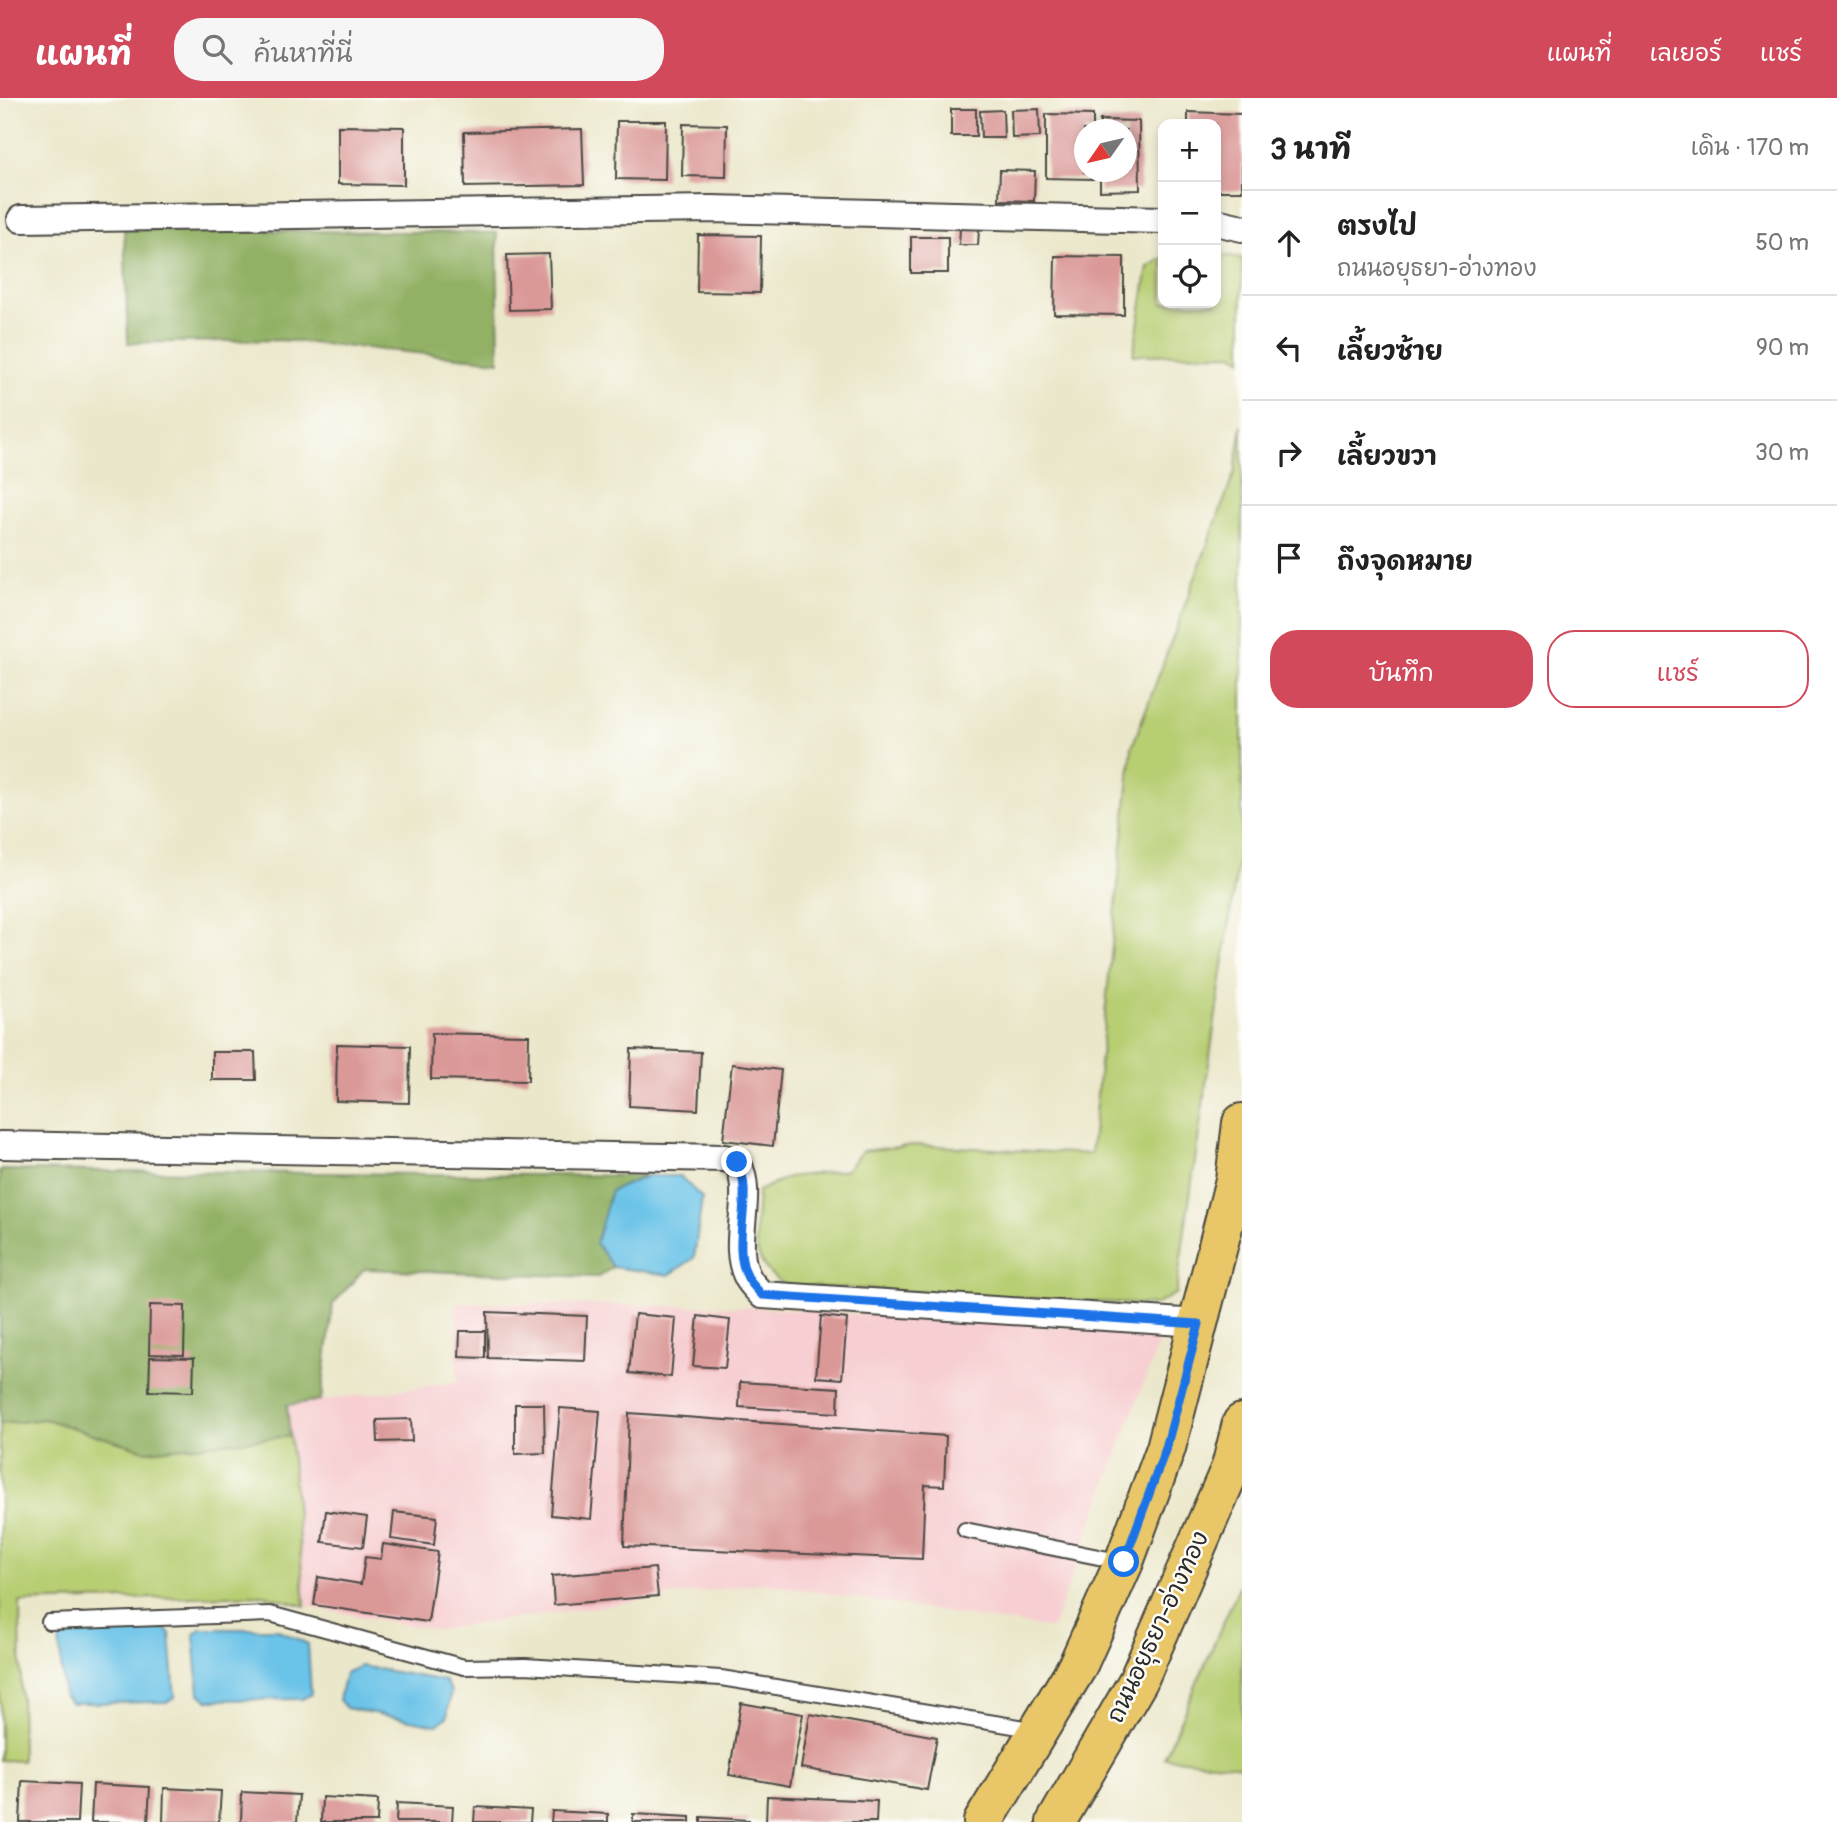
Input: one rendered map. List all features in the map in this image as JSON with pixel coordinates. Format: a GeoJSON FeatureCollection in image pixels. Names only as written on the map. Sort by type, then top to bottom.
{"type":"FeatureCollection","features":[{"type":"Feature","properties":{"kind":"main road"},"geometry":{"type":"LineString","coordinates":[[983,1822],[1077,1667],[1124,1562],[1166,1448],[1235,1180],[1242,1123]]}},
{"type":"Feature","properties":{"kind":"main road","name":"ถนนอยุธยา-อ่างทอง"},"geometry":{"type":"LineString","coordinates":[[1056,1822],[1138,1681],[1231,1467],[1242,1423]]}},
{"type":"Feature","properties":{"kind":"street"},"geometry":{"type":"LineString","coordinates":[[21,219],[712,209],[1158,220]]}},
{"type":"Feature","properties":{"kind":"street"},"geometry":{"type":"LineString","coordinates":[[1221,223],[1242,228]]}},
{"type":"Feature","properties":{"kind":"street"},"geometry":{"type":"LineString","coordinates":[[0,1145],[725,1158],[737,1162],[744,1174],[742,1258],[748,1278],[762,1295],[1199,1324]]}},
{"type":"Feature","properties":{"kind":"lane"},"geometry":{"type":"LineString","coordinates":[[965,1530],[1124,1562]]}},
{"type":"Feature","properties":{"kind":"lane"},"geometry":{"type":"LineString","coordinates":[[49,1622],[270,1614],[464,1667],[525,1666],[721,1678],[1038,1730]]}},
{"type":"Feature","properties":{"kind":"shaded area"},"geometry":{"type":"Polygon","coordinates":[[[456,1303],[750,1307],[1162,1334],[1052,1629],[761,1583],[436,1630],[305,1606],[287,1405],[457,1382],[456,1303]]]}},
{"type":"Feature","properties":{"kind":"green space"},"geometry":{"type":"Polygon","coordinates":[[[124,229],[497,233],[499,361],[280,340],[128,343],[124,229]]]}},
{"type":"Feature","properties":{"kind":"green space"},"geometry":{"type":"Polygon","coordinates":[[[1221,255],[1242,258],[1242,360],[1233,354],[1133,355],[1148,267],[1158,261],[1158,308],[1221,308],[1221,255]]]}},
{"type":"Feature","properties":{"kind":"green space"},"geometry":{"type":"Polygon","coordinates":[[[1242,425],[1242,833],[1176,1293],[1155,1305],[785,1285],[764,1266],[756,1244],[756,1232],[758,1191],[788,1177],[846,1170],[862,1151],[916,1145],[1091,1154],[1132,747],[1235,471],[1242,425]]]}},
{"type":"Feature","properties":{"kind":"green space"},"geometry":{"type":"Polygon","coordinates":[[[0,1170],[647,1176],[611,1191],[597,1243],[613,1267],[598,1277],[364,1269],[333,1304],[321,1400],[287,1405],[290,1436],[147,1451],[45,1419],[0,1424],[0,1170]]]}},
{"type":"Feature","properties":{"kind":"green space"},"geometry":{"type":"Polygon","coordinates":[[[45,1419],[147,1451],[290,1436],[305,1606],[264,1595],[20,1602],[22,1761],[0,1760],[0,1424],[45,1419]]]}},
{"type":"Feature","properties":{"kind":"green space"},"geometry":{"type":"Polygon","coordinates":[[[1242,1580],[1242,1766],[1164,1758],[1242,1580]]]}},
{"type":"Feature","properties":{"kind":"water"},"geometry":{"type":"Polygon","coordinates":[[[647,1176],[680,1176],[702,1198],[694,1258],[669,1275],[613,1267],[596,1243],[611,1191],[647,1176]]]}},
{"type":"Feature","properties":{"kind":"water"},"geometry":{"type":"Polygon","coordinates":[[[164,1628],[170,1633],[175,1698],[167,1702],[72,1703],[64,1696],[59,1638],[64,1632],[164,1628]]]}},
{"type":"Feature","properties":{"kind":"water"},"geometry":{"type":"Polygon","coordinates":[[[200,1629],[276,1629],[308,1644],[311,1694],[302,1699],[207,1700],[199,1693],[194,1635],[200,1629]]]}},
{"type":"Feature","properties":{"kind":"water"},"geometry":{"type":"Polygon","coordinates":[[[361,1666],[445,1681],[451,1691],[447,1717],[437,1725],[346,1708],[339,1700],[345,1673],[361,1666]]]}},
{"type":"Feature","properties":{"kind":"building"},"geometry":{"type":"Polygon","coordinates":[[[951,109],[976,109],[976,136],[951,136],[951,109]]]}},
{"type":"Feature","properties":{"kind":"building"},"geometry":{"type":"Polygon","coordinates":[[[1039,109],[1040,137],[1012,138],[1011,110],[1039,109]]]}},
{"type":"Feature","properties":{"kind":"building"},"geometry":{"type":"Polygon","coordinates":[[[1003,110],[1004,138],[981,138],[980,111],[1003,110]]]}},
{"type":"Feature","properties":{"kind":"building"},"geometry":{"type":"Polygon","coordinates":[[[1188,112],[1242,114],[1242,191],[1221,191],[1221,119],[1188,119],[1188,112]]]}},
{"type":"Feature","properties":{"kind":"building"},"geometry":{"type":"Polygon","coordinates":[[[1046,114],[1093,115],[1093,119],[1074,119],[1074,179],[1046,178],[1046,114]]]}},
{"type":"Feature","properties":{"kind":"building"},"geometry":{"type":"Polygon","coordinates":[[[617,121],[666,121],[665,180],[616,179],[617,121]]]}},
{"type":"Feature","properties":{"kind":"building"},"geometry":{"type":"Polygon","coordinates":[[[1139,121],[1140,190],[1100,191],[1100,182],[1137,182],[1139,121]]]}},
{"type":"Feature","properties":{"kind":"building"},"geometry":{"type":"Polygon","coordinates":[[[683,124],[727,125],[726,177],[682,176],[683,124]]]}},
{"type":"Feature","properties":{"kind":"building"},"geometry":{"type":"Polygon","coordinates":[[[338,126],[404,127],[404,185],[338,184],[338,126]]]}},
{"type":"Feature","properties":{"kind":"building"},"geometry":{"type":"Polygon","coordinates":[[[582,129],[584,185],[465,187],[464,132],[582,129]]]}},
{"type":"Feature","properties":{"kind":"building"},"geometry":{"type":"Polygon","coordinates":[[[1000,170],[1035,171],[1034,201],[999,200],[1000,170]]]}},
{"type":"Feature","properties":{"kind":"building"},"geometry":{"type":"Polygon","coordinates":[[[960,228],[979,229],[978,245],[959,245],[960,228]]]}},
{"type":"Feature","properties":{"kind":"building"},"geometry":{"type":"Polygon","coordinates":[[[698,235],[761,236],[760,293],[697,292],[698,235]]]}},
{"type":"Feature","properties":{"kind":"building"},"geometry":{"type":"Polygon","coordinates":[[[911,237],[948,237],[948,273],[911,273],[911,237]]]}},
{"type":"Feature","properties":{"kind":"building"},"geometry":{"type":"Polygon","coordinates":[[[549,254],[551,309],[509,310],[507,255],[549,254]]]}},
{"type":"Feature","properties":{"kind":"building"},"geometry":{"type":"Polygon","coordinates":[[[1055,256],[1124,257],[1124,315],[1054,314],[1055,256]]]}},
{"type":"Feature","properties":{"kind":"building"},"geometry":{"type":"Polygon","coordinates":[[[432,1033],[529,1035],[528,1081],[431,1079],[432,1033]]]}},
{"type":"Feature","properties":{"kind":"building"},"geometry":{"type":"Polygon","coordinates":[[[337,1044],[410,1046],[409,1103],[336,1101],[337,1044]]]}},
{"type":"Feature","properties":{"kind":"building"},"geometry":{"type":"Polygon","coordinates":[[[631,1049],[701,1052],[698,1110],[629,1106],[631,1049]]]}},
{"type":"Feature","properties":{"kind":"building"},"geometry":{"type":"Polygon","coordinates":[[[212,1052],[255,1052],[256,1080],[212,1080],[212,1052]]]}},
{"type":"Feature","properties":{"kind":"building"},"geometry":{"type":"Polygon","coordinates":[[[732,1064],[781,1070],[773,1146],[723,1140],[732,1064]]]}},
{"type":"Feature","properties":{"kind":"building"},"geometry":{"type":"Polygon","coordinates":[[[150,1305],[185,1306],[184,1355],[149,1354],[150,1305]]]}},
{"type":"Feature","properties":{"kind":"building"},"geometry":{"type":"Polygon","coordinates":[[[487,1312],[587,1316],[585,1361],[488,1358],[487,1312]]]}},
{"type":"Feature","properties":{"kind":"building"},"geometry":{"type":"Polygon","coordinates":[[[635,1314],[676,1318],[671,1377],[629,1373],[635,1314]]]}},
{"type":"Feature","properties":{"kind":"building"},"geometry":{"type":"Polygon","coordinates":[[[698,1316],[730,1320],[725,1368],[693,1366],[698,1316]]]}},
{"type":"Feature","properties":{"kind":"building"},"geometry":{"type":"Polygon","coordinates":[[[821,1316],[847,1319],[842,1379],[816,1377],[821,1316]]]}},
{"type":"Feature","properties":{"kind":"building"},"geometry":{"type":"Polygon","coordinates":[[[460,1331],[485,1331],[485,1358],[459,1357],[460,1331]]]}},
{"type":"Feature","properties":{"kind":"building"},"geometry":{"type":"Polygon","coordinates":[[[150,1357],[194,1358],[193,1392],[149,1391],[150,1357]]]}},
{"type":"Feature","properties":{"kind":"building"},"geometry":{"type":"Polygon","coordinates":[[[740,1382],[839,1388],[838,1413],[739,1407],[740,1382]]]}},
{"type":"Feature","properties":{"kind":"building"},"geometry":{"type":"Polygon","coordinates":[[[515,1404],[544,1404],[545,1453],[515,1454],[515,1404]]]}},
{"type":"Feature","properties":{"kind":"building"},"geometry":{"type":"Polygon","coordinates":[[[560,1408],[600,1411],[591,1519],[551,1515],[560,1408]]]}},
{"type":"Feature","properties":{"kind":"building"},"geometry":{"type":"Polygon","coordinates":[[[629,1413],[946,1436],[944,1486],[925,1485],[922,1559],[624,1546],[629,1413]]]}},
{"type":"Feature","properties":{"kind":"building"},"geometry":{"type":"Polygon","coordinates":[[[411,1419],[412,1441],[378,1442],[377,1420],[411,1419]]]}},
{"type":"Feature","properties":{"kind":"building"},"geometry":{"type":"Polygon","coordinates":[[[326,1511],[367,1517],[363,1547],[322,1542],[326,1511]]]}},
{"type":"Feature","properties":{"kind":"building"},"geometry":{"type":"Polygon","coordinates":[[[394,1512],[437,1517],[434,1545],[391,1539],[394,1512]]]}},
{"type":"Feature","properties":{"kind":"building"},"geometry":{"type":"Polygon","coordinates":[[[383,1544],[438,1552],[428,1622],[314,1605],[318,1577],[361,1584],[365,1557],[381,1559],[383,1544]]]}},
{"type":"Feature","properties":{"kind":"building"},"geometry":{"type":"Polygon","coordinates":[[[655,1568],[658,1596],[554,1605],[552,1576],[655,1568]]]}},
{"type":"Feature","properties":{"kind":"building"},"geometry":{"type":"Polygon","coordinates":[[[741,1703],[803,1714],[790,1786],[729,1775],[741,1703]]]}},
{"type":"Feature","properties":{"kind":"building"},"geometry":{"type":"Polygon","coordinates":[[[810,1714],[937,1737],[927,1790],[801,1768],[810,1714]]]}},
{"type":"Feature","properties":{"kind":"building"},"geometry":{"type":"Polygon","coordinates":[[[22,1781],[79,1784],[77,1822],[20,1822],[22,1781]]]}},
{"type":"Feature","properties":{"kind":"building"},"geometry":{"type":"Polygon","coordinates":[[[93,1784],[150,1787],[148,1822],[91,1822],[93,1784]]]}},
{"type":"Feature","properties":{"kind":"building"},"geometry":{"type":"Polygon","coordinates":[[[164,1788],[221,1791],[219,1822],[163,1822],[164,1788]]]}},
{"type":"Feature","properties":{"kind":"building"},"geometry":{"type":"Polygon","coordinates":[[[242,1792],[299,1795],[297,1822],[241,1822],[242,1792]]]}},
{"type":"Feature","properties":{"kind":"building"},"geometry":{"type":"Polygon","coordinates":[[[767,1796],[877,1801],[876,1822],[766,1822],[767,1796]]]}},
{"type":"Feature","properties":{"kind":"building"},"geometry":{"type":"Polygon","coordinates":[[[322,1797],[378,1800],[377,1822],[321,1822],[322,1797]]]}},
{"type":"Feature","properties":{"kind":"building"},"geometry":{"type":"Polygon","coordinates":[[[397,1803],[453,1806],[452,1822],[396,1822],[397,1803]]]}},
{"type":"Feature","properties":{"kind":"building"},"geometry":{"type":"Polygon","coordinates":[[[475,1807],[531,1810],[530,1822],[474,1822],[475,1807]]]}},
{"type":"Feature","properties":{"kind":"building"},"geometry":{"type":"Polygon","coordinates":[[[552,1811],[608,1814],[608,1822],[551,1822],[552,1811]]]}},
{"type":"Feature","properties":{"kind":"building"},"geometry":{"type":"Polygon","coordinates":[[[633,1814],[690,1817],[690,1822],[633,1822],[633,1814]]]}},
{"type":"Feature","properties":{"kind":"building"},"geometry":{"type":"Polygon","coordinates":[[[701,1817],[749,1820],[749,1822],[701,1822],[701,1817]]]}},
{"type":"Feature","properties":{"kind":"route"},"geometry":{"type":"LineString","coordinates":[[737,1162],[744,1174],[742,1258],[748,1278],[762,1295],[1199,1324],[1166,1448],[1124,1562]]}}]}
